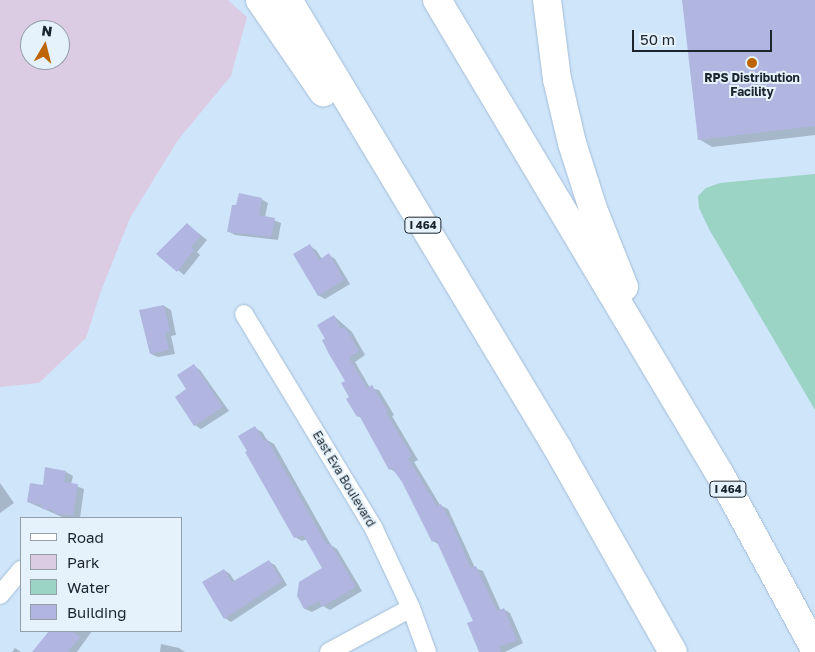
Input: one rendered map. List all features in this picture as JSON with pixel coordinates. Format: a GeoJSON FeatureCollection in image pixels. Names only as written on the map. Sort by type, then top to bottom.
{"type":"FeatureCollection","features":[{"type":"Feature","properties":{"kind":"highway"},"geometry":{"type":"LineString","coordinates":[[260,0],[306,65],[558,449]]}},
{"type":"Feature","properties":{"kind":"highway","name":"I 464"},"geometry":{"type":"LineString","coordinates":[[288,0],[558,449],[673,652]]}},
{"type":"Feature","properties":{"kind":"highway","name":"I 464"},"geometry":{"type":"LineString","coordinates":[[437,0],[652,358],[720,476],[815,649]]}},
{"type":"Feature","properties":{"kind":"highway"},"geometry":{"type":"LineString","coordinates":[[546,0],[557,80],[572,143],[593,209],[652,358]]}},
{"type":"Feature","properties":{"kind":"street","name":"East Eva Boulevard"},"geometry":{"type":"LineString","coordinates":[[244,314],[374,529],[411,608],[426,652]]}},
{"type":"Feature","properties":{"kind":"street"},"geometry":{"type":"LineString","coordinates":[[0,595],[20,571]]}},
{"type":"Feature","properties":{"kind":"street"},"geometry":{"type":"LineString","coordinates":[[329,652],[411,608]]}},
{"type":"Feature","properties":{"kind":"green space"},"geometry":{"type":"Polygon","coordinates":[[[0,0],[228,0],[247,17],[231,76],[178,140],[130,218],[101,291],[86,338],[39,383],[0,387],[0,0]]]}},
{"type":"Feature","properties":{"kind":"water"},"geometry":{"type":"Polygon","coordinates":[[[815,174],[815,410],[709,229],[699,208],[698,196],[706,188],[720,183],[815,174]]]}},
{"type":"Feature","properties":{"kind":"building","name":"RPS Distribution Facility"},"geometry":{"type":"Polygon","coordinates":[[[682,0],[815,0],[815,126],[698,140],[682,0]]]}},
{"type":"Feature","properties":{"kind":"building"},"geometry":{"type":"Polygon","coordinates":[[[239,193],[262,198],[259,215],[275,218],[271,237],[227,232],[232,205],[236,205],[239,193]]]}},
{"type":"Feature","properties":{"kind":"building"},"geometry":{"type":"Polygon","coordinates":[[[187,223],[201,236],[191,247],[194,250],[177,272],[156,254],[187,223]]]}},
{"type":"Feature","properties":{"kind":"building"},"geometry":{"type":"Polygon","coordinates":[[[310,244],[319,260],[329,253],[344,280],[318,296],[293,254],[310,244]]]}},
{"type":"Feature","properties":{"kind":"building"},"geometry":{"type":"Polygon","coordinates":[[[164,305],[170,332],[165,333],[169,350],[150,354],[139,310],[164,305]]]}},
{"type":"Feature","properties":{"kind":"building"},"geometry":{"type":"Polygon","coordinates":[[[334,315],[341,329],[345,327],[359,351],[349,358],[367,388],[372,385],[388,411],[386,412],[412,456],[408,458],[437,506],[441,504],[454,528],[471,568],[476,566],[497,611],[504,608],[517,640],[499,647],[501,652],[479,652],[467,623],[473,621],[436,540],[432,542],[402,482],[392,468],[389,470],[359,415],[357,417],[346,399],[349,397],[341,383],[345,381],[322,340],[325,339],[317,325],[334,315]]]}},
{"type":"Feature","properties":{"kind":"building"},"geometry":{"type":"Polygon","coordinates":[[[194,364],[223,407],[194,426],[175,397],[186,389],[177,375],[194,364]]]}},
{"type":"Feature","properties":{"kind":"building"},"geometry":{"type":"Polygon","coordinates":[[[255,426],[264,441],[267,439],[327,545],[330,543],[356,587],[322,607],[319,601],[304,609],[297,596],[299,582],[322,568],[303,535],[294,538],[245,452],[247,451],[238,436],[255,426]]]}},
{"type":"Feature","properties":{"kind":"building"},"geometry":{"type":"Polygon","coordinates":[[[45,467],[66,471],[64,482],[78,484],[73,516],[54,513],[55,510],[42,509],[42,505],[27,502],[30,483],[43,485],[45,467]]]}},
{"type":"Feature","properties":{"kind":"building"},"geometry":{"type":"Polygon","coordinates":[[[269,560],[282,581],[224,619],[202,582],[224,569],[232,582],[269,560]]]}},
{"type":"Feature","properties":{"kind":"building"},"geometry":{"type":"Polygon","coordinates":[[[48,632],[73,632],[80,637],[68,652],[32,652],[48,632]]]}},
{"type":"Feature","properties":{"kind":"place","name":"RPS Distribution Facility"},"geometry":{"type":"Point","coordinates":[752,63]}}]}
